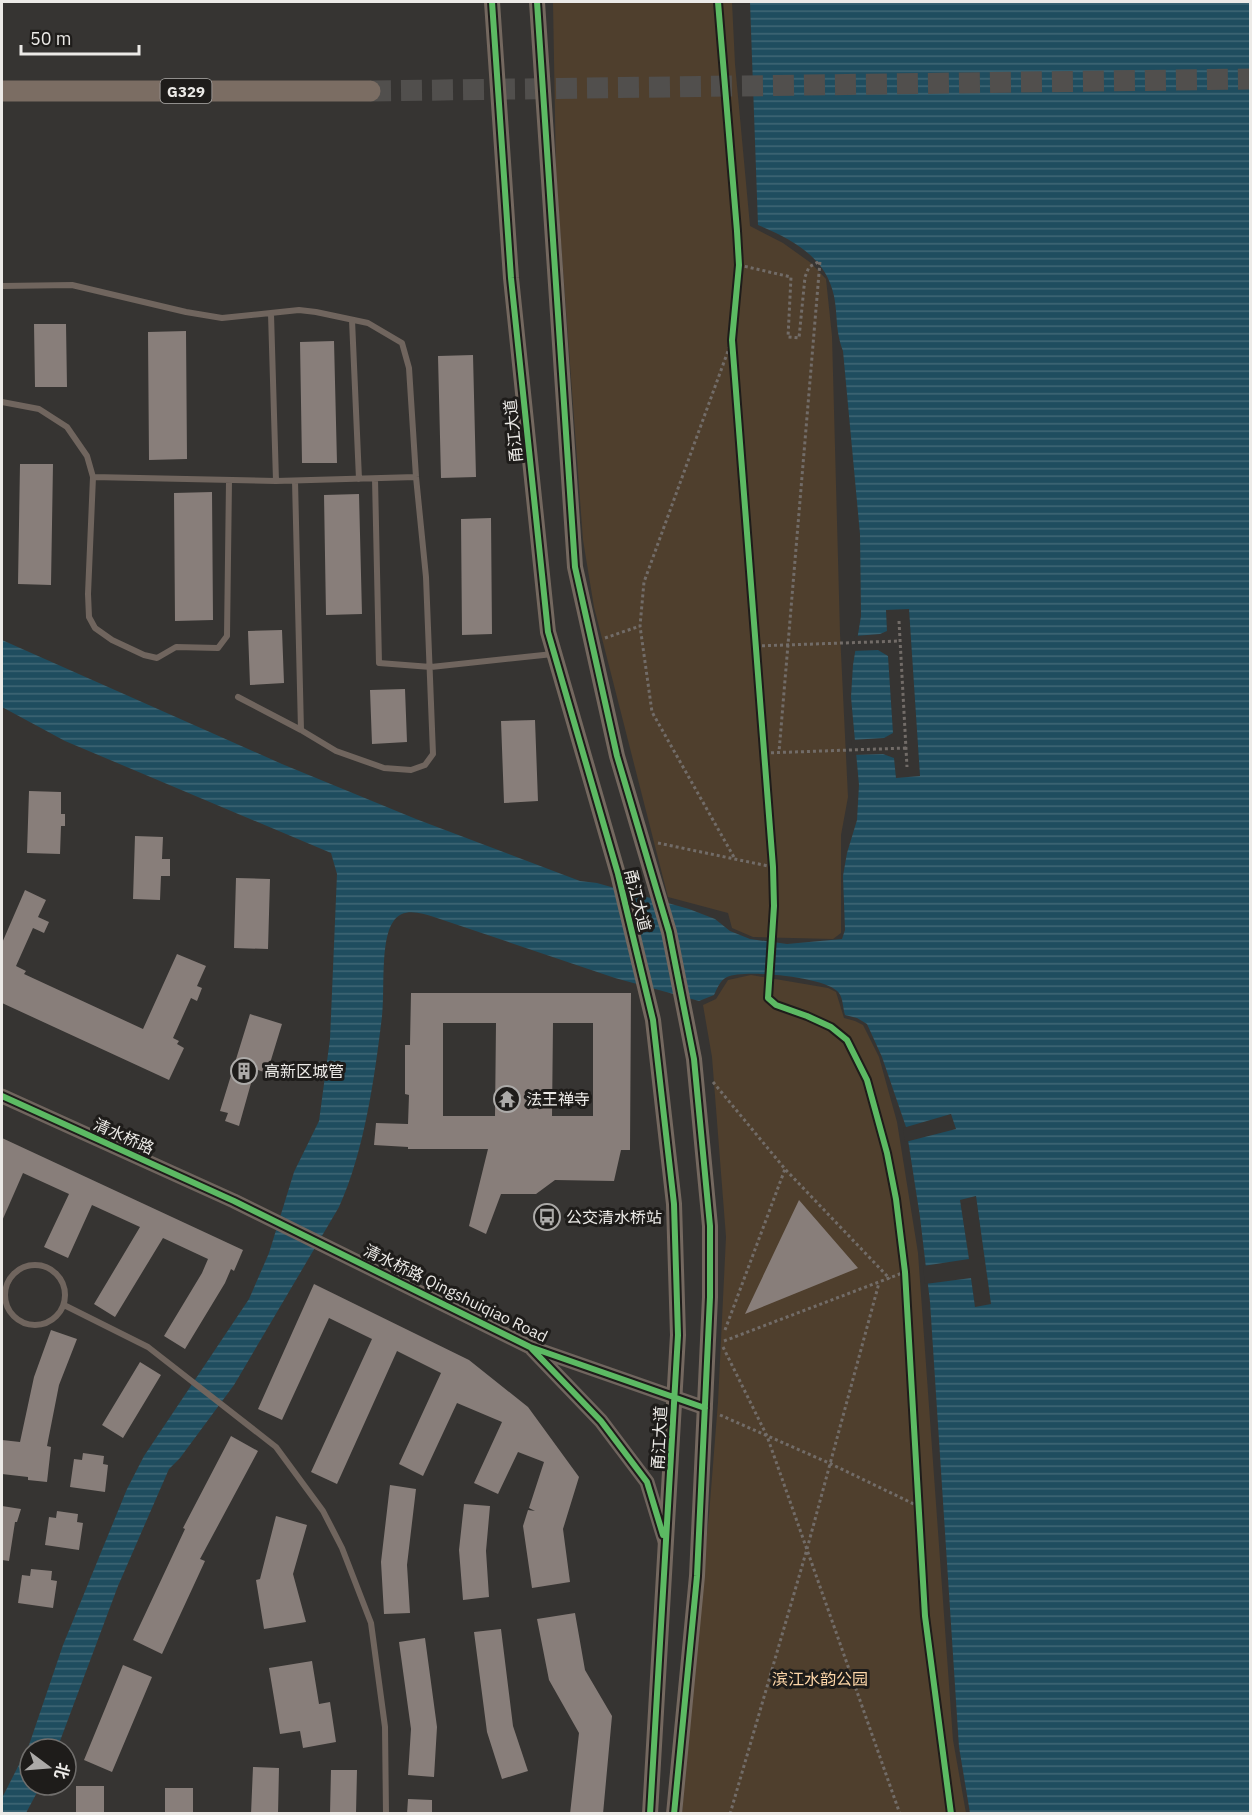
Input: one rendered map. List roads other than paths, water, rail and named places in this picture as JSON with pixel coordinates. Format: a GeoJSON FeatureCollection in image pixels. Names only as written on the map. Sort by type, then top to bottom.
{"type":"FeatureCollection","features":[{"type":"Feature","properties":{"kind":"highway","name":"G329"},"geometry":{"type":"LineString","coordinates":[[2,91],[370,91]]}},
{"type":"Feature","properties":{"kind":"main road","name":"甬江大道"},"geometry":{"type":"LineString","coordinates":[[492,2],[511,278],[548,632],[618,874],[653,1020],[674,1204],[678,1335],[650,1814]]}},
{"type":"Feature","properties":{"kind":"main road","name":"甬江大道"},"geometry":{"type":"LineString","coordinates":[[537,2],[575,567],[617,756],[669,932],[694,1059],[710,1226],[710,1297],[697,1576],[674,1814]]}},
{"type":"Feature","properties":{"kind":"street","name":"清水桥路"},"geometry":{"type":"LineString","coordinates":[[2,1096],[234,1201]]}},
{"type":"Feature","properties":{"kind":"street","name":"清水桥路 Qingshuiqiao Road"},"geometry":{"type":"LineString","coordinates":[[234,1201],[530,1347],[705,1408]]}},
{"type":"Feature","properties":{"kind":"street"},"geometry":{"type":"LineString","coordinates":[[530,1347],[601,1421],[647,1482],[666,1546]]}},
{"type":"Feature","properties":{"kind":"lane"},"geometry":{"type":"LineString","coordinates":[[2,286],[72,285],[222,318],[298,310],[368,323],[402,343],[409,368],[416,477],[426,577],[433,754],[425,765],[411,770],[384,768],[336,751],[301,730],[238,698]]}},
{"type":"Feature","properties":{"kind":"lane"},"geometry":{"type":"LineString","coordinates":[[271,314],[276,481]]}},
{"type":"Feature","properties":{"kind":"lane"},"geometry":{"type":"LineString","coordinates":[[352,320],[359,479]]}},
{"type":"Feature","properties":{"kind":"lane"},"geometry":{"type":"LineString","coordinates":[[2,402],[39,409],[67,427],[87,456],[93,477],[89,616],[95,628],[112,640],[144,655],[157,658],[176,647],[218,648],[227,636],[229,481]]}},
{"type":"Feature","properties":{"kind":"lane"},"geometry":{"type":"LineString","coordinates":[[93,477],[295,481],[416,477]]}},
{"type":"Feature","properties":{"kind":"lane"},"geometry":{"type":"LineString","coordinates":[[375,478],[379,663],[431,667],[555,654]]}},
{"type":"Feature","properties":{"kind":"lane"},"geometry":{"type":"LineString","coordinates":[[295,481],[301,730]]}},
{"type":"Feature","properties":{"kind":"lane"},"geometry":{"type":"LineString","coordinates":[[38,1265],[47,1267],[61,1279],[65,1296],[64,1305],[52,1321],[43,1325],[23,1324],[15,1318],[5,1301],[5,1280],[21,1268],[38,1265]]}},
{"type":"Feature","properties":{"kind":"lane"},"geometry":{"type":"LineString","coordinates":[[64,1305],[148,1347],[276,1448],[323,1511],[342,1548],[371,1623],[385,1727],[386,1814]]}},
{"type":"Feature","properties":{"kind":"water"},"geometry":{"type":"Polygon","coordinates":[[[750,2],[1250,2],[1250,1813],[970,1813],[959,1747],[930,1302],[906,1127],[882,1057],[867,1024],[845,1015],[839,993],[832,987],[803,979],[751,974],[725,978],[714,995],[699,1001],[615,978],[434,917],[412,912],[397,917],[389,930],[386,941],[382,1016],[372,1089],[362,1139],[339,1207],[234,1385],[180,1458],[169,1469],[118,1586],[61,1737],[32,1737],[63,1645],[127,1489],[144,1456],[249,1299],[269,1253],[294,1172],[319,1121],[330,1039],[337,874],[331,853],[65,741],[2,707],[2,640],[282,764],[416,819],[580,881],[597,883],[689,909],[715,919],[730,931],[750,939],[787,944],[842,939],[845,930],[843,876],[857,820],[859,785],[851,697],[853,665],[861,616],[860,534],[843,351],[834,296],[824,270],[795,243],[758,225],[750,2]]]}},
{"type":"Feature","properties":{"kind":"water"},"geometry":{"type":"Polygon","coordinates":[[[18,1767],[18,1797],[35,1797],[26,1813],[2,1813],[2,1798],[18,1767]]]}},
{"type":"Feature","properties":{"kind":"tunnel"},"geometry":{"type":"LineString","coordinates":[[370,91],[1250,79]]}},
{"type":"Feature","properties":{"kind":"place","name":"高新区城管"},"geometry":{"type":"Point","coordinates":[244,1071]}},
{"type":"Feature","properties":{"kind":"place","name":"法王禅寺"},"geometry":{"type":"Point","coordinates":[507,1099]}},
{"type":"Feature","properties":{"kind":"place","name":"公交清水桥站"},"geometry":{"type":"Point","coordinates":[547,1217]}},
{"type":"Feature","properties":{"kind":"park label","name":"滨江水韵公园"},"geometry":{"type":"Point","coordinates":[820,1679]}}]}
